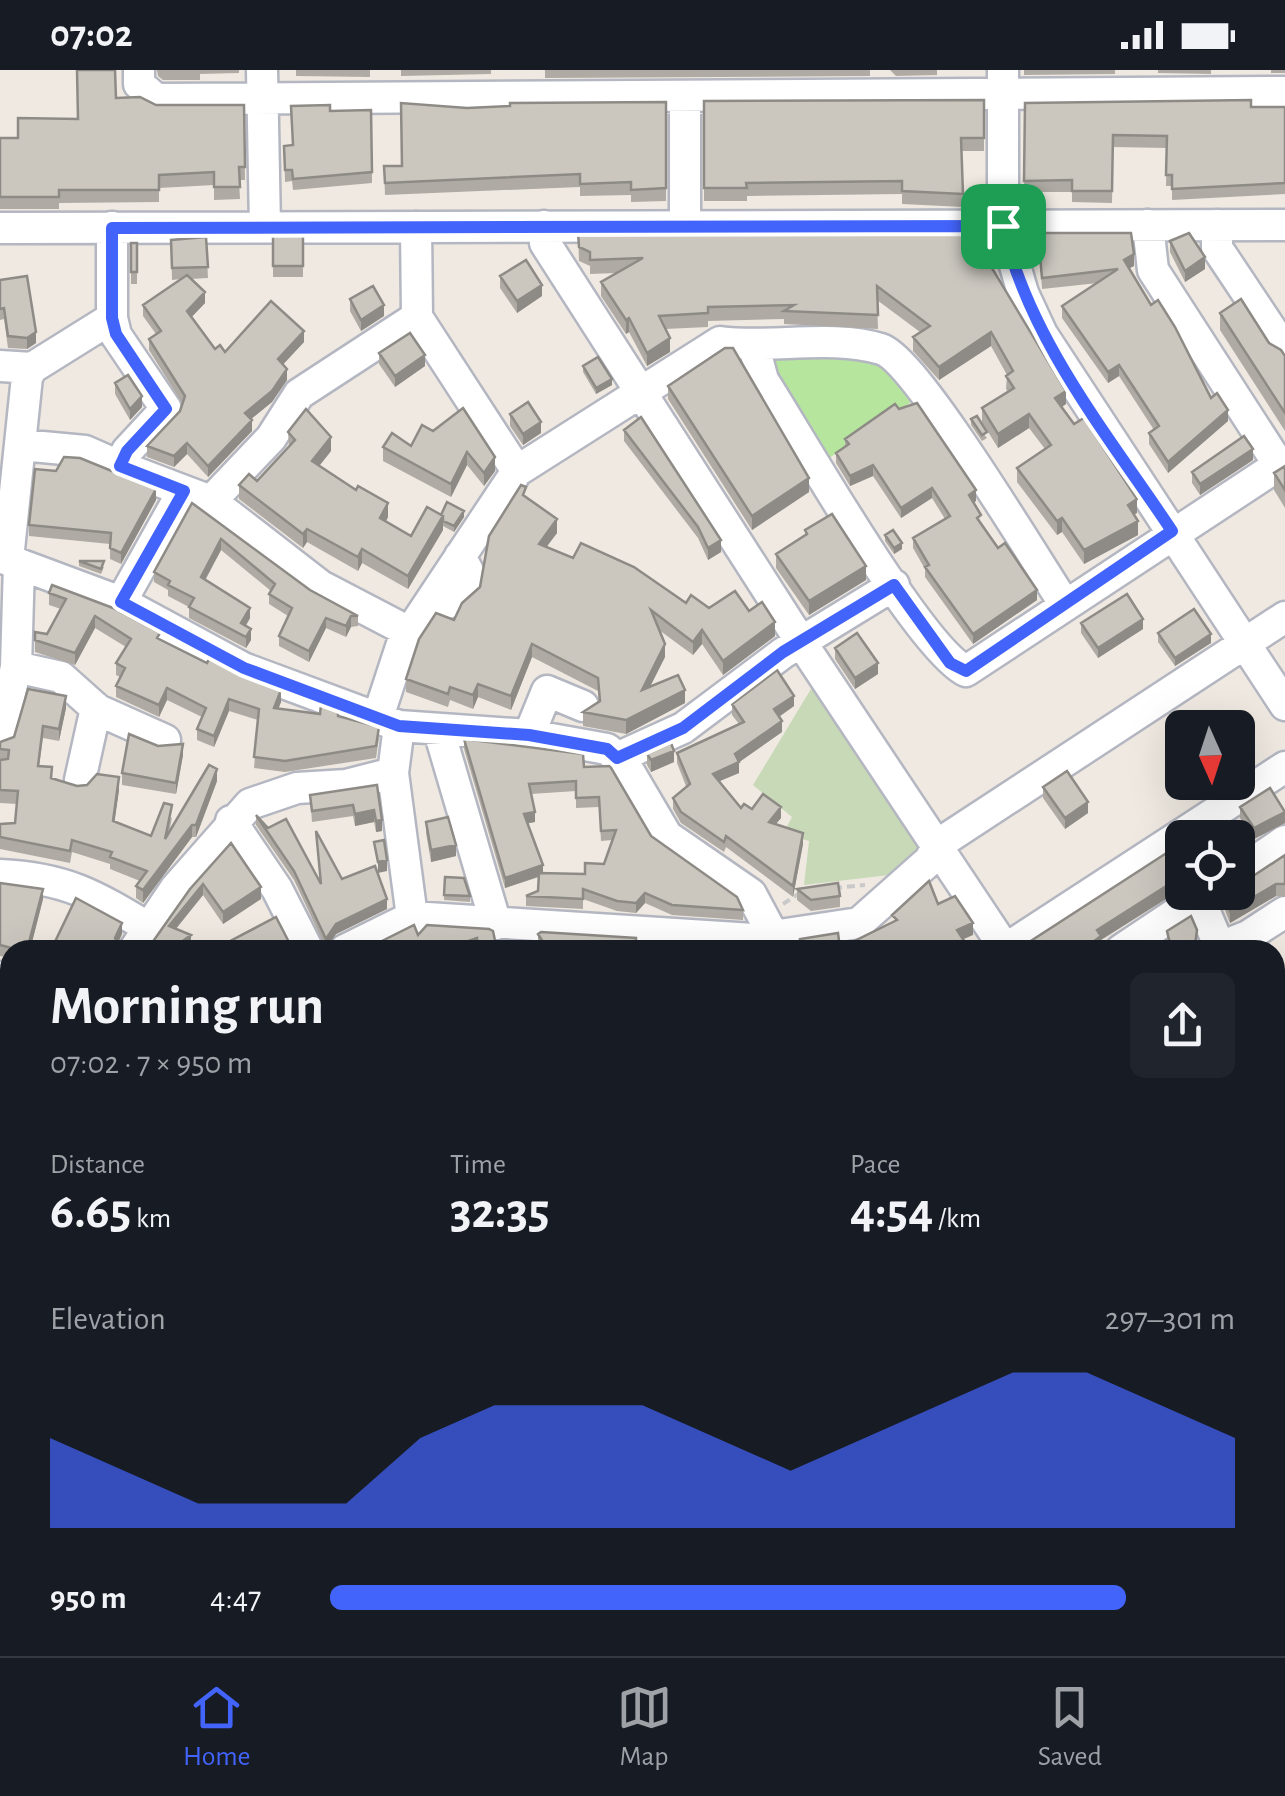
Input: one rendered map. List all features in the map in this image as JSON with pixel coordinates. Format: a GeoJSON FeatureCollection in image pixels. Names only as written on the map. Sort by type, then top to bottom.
{"type":"FeatureCollection","features":[{"type":"Feature","properties":{"kind":"street"},"geometry":{"type":"LineString","coordinates":[[140,70],[139,84],[156,99],[262,84],[512,83],[685,96],[884,82],[1247,81],[1285,92]]}},
{"type":"Feature","properties":{"kind":"street"},"geometry":{"type":"LineString","coordinates":[[1003,82],[1003,226],[1023,292],[1042,334],[1285,705]]}},
{"type":"Feature","properties":{"kind":"street"},"geometry":{"type":"LineString","coordinates":[[262,84],[265,227]]}},
{"type":"Feature","properties":{"kind":"street"},"geometry":{"type":"LineString","coordinates":[[685,96],[685,226]]}},
{"type":"Feature","properties":{"kind":"street"},"geometry":{"type":"LineString","coordinates":[[0,228],[1285,224]]}},
{"type":"Feature","properties":{"kind":"street"},"geometry":{"type":"LineString","coordinates":[[754,346],[763,380],[894,585],[950,663],[966,671],[1172,531],[1282,463],[1154,270],[1148,225]]}},
{"type":"Feature","properties":{"kind":"street"},"geometry":{"type":"LineString","coordinates":[[1217,225],[1218,248],[1285,350]]}},
{"type":"Feature","properties":{"kind":"street"},"geometry":{"type":"LineString","coordinates":[[416,226],[417,317],[516,471]]}},
{"type":"Feature","properties":{"kind":"street"},"geometry":{"type":"LineString","coordinates":[[544,226],[545,243],[802,645],[999,940]]}},
{"type":"Feature","properties":{"kind":"street"},"geometry":{"type":"LineString","coordinates":[[112,228],[112,318],[116,334],[166,409],[127,451],[120,466]]}},
{"type":"Feature","properties":{"kind":"street"},"geometry":{"type":"LineString","coordinates":[[121,602],[197,496],[271,438],[300,394],[417,317]]}},
{"type":"Feature","properties":{"kind":"street"},"geometry":{"type":"LineString","coordinates":[[0,366],[32,368],[112,318]]}},
{"type":"Feature","properties":{"kind":"street"},"geometry":{"type":"LineString","coordinates":[[412,917],[388,722],[402,644],[516,471],[720,342],[754,346],[864,345],[887,350],[920,386],[1064,604]]}},
{"type":"Feature","properties":{"kind":"street"},"geometry":{"type":"LineString","coordinates":[[0,737],[16,667],[9,560],[32,368]]}},
{"type":"Feature","properties":{"kind":"street"},"geometry":{"type":"LineString","coordinates":[[20,445],[85,452],[197,496],[321,586],[410,632]]}},
{"type":"Feature","properties":{"kind":"street"},"geometry":{"type":"LineString","coordinates":[[9,560],[121,602],[244,668],[388,722],[439,731],[529,735],[607,749],[617,758],[667,836],[751,894],[772,932]]}},
{"type":"Feature","properties":{"kind":"street"},"geometry":{"type":"LineString","coordinates":[[617,758],[683,728],[783,652],[802,645],[894,585]]}},
{"type":"Feature","properties":{"kind":"street"},"geometry":{"type":"LineString","coordinates":[[365,940],[412,917],[505,924],[772,932],[860,923],[930,860],[937,845],[1285,617]]}},
{"type":"Feature","properties":{"kind":"street"},"geometry":{"type":"LineString","coordinates":[[16,667],[61,678],[96,708],[165,740]]}},
{"type":"Feature","properties":{"kind":"street"},"geometry":{"type":"LineString","coordinates":[[529,735],[539,678],[584,706]]}},
{"type":"Feature","properties":{"kind":"street"},"geometry":{"type":"LineString","coordinates":[[80,780],[96,708]]}},
{"type":"Feature","properties":{"kind":"street"},"geometry":{"type":"LineString","coordinates":[[439,731],[505,924],[523,940]]}},
{"type":"Feature","properties":{"kind":"street"},"geometry":{"type":"LineString","coordinates":[[1020,940],[1285,767]]}},
{"type":"Feature","properties":{"kind":"street"},"geometry":{"type":"LineString","coordinates":[[0,875],[47,877],[96,896],[142,939],[174,889],[250,804],[297,788],[346,785],[393,773]]}},
{"type":"Feature","properties":{"kind":"street"},"geometry":{"type":"LineString","coordinates":[[231,821],[276,889],[303,940]]}},
{"type":"Feature","properties":{"kind":"street"},"geometry":{"type":"LineString","coordinates":[[1255,862],[1285,842]]}},
{"type":"Feature","properties":{"kind":"street"},"geometry":{"type":"LineString","coordinates":[[1140,940],[1183,910]]}},
{"type":"Feature","properties":{"kind":"street"},"geometry":{"type":"LineString","coordinates":[[1207,910],[1215,940]]}},
{"type":"Feature","properties":{"kind":"street"},"geometry":{"type":"LineString","coordinates":[[1234,940],[1285,912]]}},
{"type":"Feature","properties":{"kind":"path"},"geometry":{"type":"LineString","coordinates":[[820,890],[904,882]]}},
{"type":"Feature","properties":{"kind":"path"},"geometry":{"type":"LineString","coordinates":[[772,932],[788,902],[802,892]]}},
{"type":"Feature","properties":{"kind":"green space"},"geometry":{"type":"Polygon","coordinates":[[[762,350],[863,350],[920,396],[822,463],[762,350]]]}},
{"type":"Feature","properties":{"kind":"green space"},"geometry":{"type":"Polygon","coordinates":[[[817,679],[928,852],[906,873],[804,885],[809,841],[783,834],[792,817],[753,785],[817,679]]]}},
{"type":"Feature","properties":{"kind":"building"},"geometry":{"type":"Polygon","coordinates":[[[77,70],[115,70],[116,98],[140,97],[156,105],[244,105],[245,167],[239,167],[240,187],[214,187],[214,172],[159,175],[159,190],[59,190],[59,197],[0,197],[0,138],[18,138],[18,118],[78,119],[77,70]]]}},
{"type":"Feature","properties":{"kind":"building"},"geometry":{"type":"Polygon","coordinates":[[[984,100],[984,138],[961,138],[963,194],[902,191],[902,181],[746,183],[747,188],[704,188],[704,101],[984,100]]]}},
{"type":"Feature","properties":{"kind":"building"},"geometry":{"type":"Polygon","coordinates":[[[1251,100],[1251,107],[1285,107],[1285,183],[1172,189],[1172,175],[1166,175],[1167,136],[1113,135],[1112,191],[1072,191],[1072,180],[1024,181],[1025,103],[1251,100]]]}},
{"type":"Feature","properties":{"kind":"building"},"geometry":{"type":"Polygon","coordinates":[[[666,102],[666,188],[631,190],[631,182],[580,184],[580,174],[385,183],[384,166],[402,166],[401,103],[467,108],[510,103],[666,102]]]}},
{"type":"Feature","properties":{"kind":"building"},"geometry":{"type":"Polygon","coordinates":[[[330,105],[330,111],[371,110],[372,172],[293,179],[292,170],[285,170],[284,146],[293,145],[291,106],[330,105]]]}},
{"type":"Feature","properties":{"kind":"building"},"geometry":{"type":"Polygon","coordinates":[[[981,231],[993,256],[987,260],[1066,391],[1055,398],[1074,424],[1084,418],[1137,499],[1128,505],[1138,521],[1084,550],[1062,518],[1057,521],[1017,468],[1051,445],[1029,414],[998,434],[982,408],[1014,388],[1006,376],[1013,371],[991,332],[939,367],[913,337],[930,326],[877,286],[878,315],[784,311],[794,305],[708,307],[708,313],[659,316],[670,338],[647,353],[629,318],[626,320],[601,282],[643,258],[590,260],[590,252],[579,247],[578,232],[981,231]]]}},
{"type":"Feature","properties":{"kind":"building"},"geometry":{"type":"Polygon","coordinates":[[[1038,233],[1131,233],[1134,254],[1124,260],[1151,305],[1158,300],[1211,398],[1217,393],[1228,410],[1168,462],[1149,433],[1159,426],[1119,365],[1108,372],[1062,306],[1118,269],[1042,278],[1038,233]]]}},
{"type":"Feature","properties":{"kind":"building"},"geometry":{"type":"Polygon","coordinates":[[[1189,233],[1205,257],[1185,271],[1170,241],[1189,233]]]}},
{"type":"Feature","properties":{"kind":"building"},"geometry":{"type":"Polygon","coordinates":[[[273,235],[303,235],[303,266],[273,266],[273,235]]]}},
{"type":"Feature","properties":{"kind":"building"},"geometry":{"type":"Polygon","coordinates":[[[206,237],[208,267],[172,268],[171,240],[206,237]]]}},
{"type":"Feature","properties":{"kind":"building"},"geometry":{"type":"Polygon","coordinates":[[[131,243],[137,243],[137,272],[131,272],[131,243]]]}},
{"type":"Feature","properties":{"kind":"building"},"geometry":{"type":"Polygon","coordinates":[[[526,260],[542,285],[517,301],[500,276],[526,260]]]}},
{"type":"Feature","properties":{"kind":"building"},"geometry":{"type":"Polygon","coordinates":[[[187,275],[205,292],[187,311],[215,349],[220,345],[225,352],[271,301],[304,331],[278,359],[287,369],[272,391],[245,413],[252,420],[208,466],[187,443],[174,456],[147,446],[180,411],[185,396],[149,339],[161,331],[143,305],[187,275]]]}},
{"type":"Feature","properties":{"kind":"building"},"geometry":{"type":"Polygon","coordinates":[[[27,276],[36,332],[27,338],[8,336],[4,308],[0,309],[0,280],[27,276]]]}},
{"type":"Feature","properties":{"kind":"building"},"geometry":{"type":"Polygon","coordinates":[[[373,286],[384,305],[361,320],[350,299],[373,286]]]}},
{"type":"Feature","properties":{"kind":"building"},"geometry":{"type":"Polygon","coordinates":[[[1241,299],[1269,343],[1285,356],[1285,413],[1220,313],[1241,299]]]}},
{"type":"Feature","properties":{"kind":"building"},"geometry":{"type":"Polygon","coordinates":[[[410,333],[425,355],[395,376],[379,353],[410,333]]]}},
{"type":"Feature","properties":{"kind":"building"},"geometry":{"type":"Polygon","coordinates":[[[725,348],[733,348],[809,478],[752,516],[668,386],[725,348]]]}},
{"type":"Feature","properties":{"kind":"building"},"geometry":{"type":"Polygon","coordinates":[[[598,357],[612,379],[596,388],[583,366],[598,357]]]}},
{"type":"Feature","properties":{"kind":"building"},"geometry":{"type":"Polygon","coordinates":[[[128,375],[142,396],[130,409],[115,383],[128,375]]]}},
{"type":"Feature","properties":{"kind":"building"},"geometry":{"type":"Polygon","coordinates":[[[528,402],[541,422],[523,434],[510,414],[528,402]]]}},
{"type":"Feature","properties":{"kind":"building"},"geometry":{"type":"Polygon","coordinates":[[[917,403],[976,490],[969,495],[981,515],[977,518],[998,548],[1005,543],[1037,590],[973,634],[925,567],[929,565],[913,538],[950,516],[932,488],[901,508],[873,465],[850,476],[836,453],[849,444],[845,439],[895,404],[899,409],[917,403]]]}},
{"type":"Feature","properties":{"kind":"building"},"geometry":{"type":"Polygon","coordinates":[[[463,408],[495,457],[484,473],[467,452],[451,484],[383,447],[392,433],[411,446],[422,425],[433,431],[463,408]]]}},
{"type":"Feature","properties":{"kind":"building"},"geometry":{"type":"Polygon","coordinates":[[[306,409],[331,437],[312,461],[356,490],[358,486],[388,503],[380,518],[411,536],[427,507],[443,516],[408,576],[362,549],[358,557],[307,529],[303,534],[239,485],[249,474],[257,481],[295,440],[288,432],[306,409]]]}},
{"type":"Feature","properties":{"kind":"building"},"geometry":{"type":"Polygon","coordinates":[[[977,416],[987,432],[982,435],[971,419],[977,416]]]}},
{"type":"Feature","properties":{"kind":"building"},"geometry":{"type":"Polygon","coordinates":[[[641,417],[721,540],[708,548],[698,527],[624,430],[641,417]]]}},
{"type":"Feature","properties":{"kind":"building"},"geometry":{"type":"Polygon","coordinates":[[[1244,436],[1253,449],[1200,484],[1192,472],[1244,436]]]}},
{"type":"Feature","properties":{"kind":"building"},"geometry":{"type":"Polygon","coordinates":[[[64,457],[80,458],[156,489],[121,553],[110,548],[111,533],[29,525],[35,469],[56,471],[64,457]]]}},
{"type":"Feature","properties":{"kind":"building"},"geometry":{"type":"Polygon","coordinates":[[[1285,466],[1285,490],[1274,473],[1285,466]]]}},
{"type":"Feature","properties":{"kind":"building"},"geometry":{"type":"Polygon","coordinates":[[[521,485],[526,487],[523,495],[557,519],[539,544],[573,558],[581,543],[634,567],[686,603],[691,595],[709,608],[735,591],[749,611],[762,602],[775,622],[723,661],[702,630],[693,642],[651,610],[665,644],[642,690],[678,675],[685,690],[626,720],[583,712],[600,701],[598,678],[532,644],[511,696],[478,684],[473,695],[450,687],[448,694],[406,679],[419,639],[436,613],[454,620],[462,603],[480,587],[489,536],[521,485]]]}},
{"type":"Feature","properties":{"kind":"building"},"geometry":{"type":"Polygon","coordinates":[[[447,502],[464,511],[454,526],[443,521],[441,515],[447,502]]]}},
{"type":"Feature","properties":{"kind":"building"},"geometry":{"type":"Polygon","coordinates":[[[192,503],[310,590],[358,616],[351,616],[346,626],[326,618],[309,651],[279,636],[292,608],[269,594],[275,584],[221,539],[201,577],[250,608],[241,623],[251,629],[246,637],[189,607],[194,598],[168,585],[170,581],[154,572],[192,503]]]}},
{"type":"Feature","properties":{"kind":"building"},"geometry":{"type":"Polygon","coordinates":[[[832,514],[866,566],[809,601],[776,554],[832,514]]]}},
{"type":"Feature","properties":{"kind":"building"},"geometry":{"type":"Polygon","coordinates":[[[893,530],[902,543],[894,548],[885,535],[893,530]]]}},
{"type":"Feature","properties":{"kind":"building"},"geometry":{"type":"Polygon","coordinates":[[[79,561],[104,561],[101,569],[79,561]]]}},
{"type":"Feature","properties":{"kind":"building"},"geometry":{"type":"Polygon","coordinates":[[[52,585],[113,608],[160,633],[157,638],[207,663],[209,659],[281,690],[274,708],[320,714],[321,705],[338,712],[338,716],[379,727],[376,746],[285,761],[254,757],[259,709],[229,699],[214,736],[197,729],[206,708],[167,688],[159,705],[116,686],[125,668],[116,663],[131,639],[95,616],[75,653],[35,640],[35,632],[47,634],[66,599],[49,593],[52,585]]]}},
{"type":"Feature","properties":{"kind":"building"},"geometry":{"type":"Polygon","coordinates":[[[1127,594],[1143,619],[1098,648],[1081,623],[1127,594]]]}},
{"type":"Feature","properties":{"kind":"building"},"geometry":{"type":"Polygon","coordinates":[[[1194,609],[1211,634],[1175,658],[1158,633],[1194,609]]]}},
{"type":"Feature","properties":{"kind":"building"},"geometry":{"type":"Polygon","coordinates":[[[857,633],[878,663],[855,678],[835,648],[857,633]]]}},
{"type":"Feature","properties":{"kind":"building"},"geometry":{"type":"Polygon","coordinates":[[[777,670],[794,696],[774,709],[782,721],[735,754],[739,762],[713,774],[741,808],[744,804],[752,809],[763,794],[781,807],[769,822],[803,833],[793,886],[726,836],[724,842],[681,812],[673,798],[690,784],[677,753],[744,722],[732,704],[777,670]]]}},
{"type":"Feature","properties":{"kind":"building"},"geometry":{"type":"Polygon","coordinates":[[[28,689],[66,696],[59,729],[43,726],[38,766],[52,767],[51,778],[77,786],[87,785],[97,774],[119,777],[113,821],[151,836],[164,803],[172,805],[165,839],[209,765],[217,769],[196,825],[192,825],[143,890],[136,886],[147,871],[110,857],[112,852],[72,840],[70,851],[0,837],[0,824],[15,823],[18,791],[0,790],[0,760],[8,759],[9,750],[0,749],[0,742],[14,737],[28,689]]]}},
{"type":"Feature","properties":{"kind":"building"},"geometry":{"type":"Polygon","coordinates":[[[129,734],[158,746],[183,744],[176,783],[122,773],[129,734]]]}},
{"type":"Feature","properties":{"kind":"building"},"geometry":{"type":"Polygon","coordinates":[[[464,739],[583,754],[584,767],[610,766],[651,836],[737,897],[743,910],[672,905],[645,893],[636,903],[617,901],[583,889],[583,899],[526,896],[538,891],[539,873],[585,874],[585,863],[604,864],[616,830],[601,831],[599,797],[576,798],[576,781],[529,784],[535,812],[524,814],[543,865],[505,878],[464,739]]]}},
{"type":"Feature","properties":{"kind":"building"},"geometry":{"type":"Polygon","coordinates":[[[671,743],[674,751],[651,760],[647,754],[671,743]]]}},
{"type":"Feature","properties":{"kind":"building"},"geometry":{"type":"Polygon","coordinates":[[[1067,771],[1088,802],[1065,818],[1043,787],[1067,771]]]}},
{"type":"Feature","properties":{"kind":"building"},"geometry":{"type":"Polygon","coordinates":[[[377,785],[382,820],[376,821],[374,810],[355,814],[353,805],[312,811],[310,795],[377,785]]]}},
{"type":"Feature","properties":{"kind":"building"},"geometry":{"type":"Polygon","coordinates":[[[1270,788],[1285,812],[1255,827],[1255,820],[1249,820],[1240,807],[1270,788]]]}},
{"type":"Feature","properties":{"kind":"building"},"geometry":{"type":"Polygon","coordinates":[[[256,815],[268,828],[286,819],[321,884],[316,831],[342,879],[375,866],[387,899],[336,924],[326,939],[294,871],[256,815]]]}},
{"type":"Feature","properties":{"kind":"building"},"geometry":{"type":"Polygon","coordinates":[[[448,817],[456,845],[431,850],[426,822],[448,817]]]}},
{"type":"Feature","properties":{"kind":"building"},"geometry":{"type":"Polygon","coordinates":[[[384,840],[387,860],[378,862],[374,842],[384,840]]]}},
{"type":"Feature","properties":{"kind":"building"},"geometry":{"type":"Polygon","coordinates":[[[231,843],[261,887],[223,912],[203,884],[169,926],[191,935],[184,940],[154,940],[190,889],[231,843]]]}},
{"type":"Feature","properties":{"kind":"building"},"geometry":{"type":"Polygon","coordinates":[[[1165,854],[1165,887],[1097,930],[1101,936],[1096,940],[1032,940],[1165,854]]]}},
{"type":"Feature","properties":{"kind":"building"},"geometry":{"type":"Polygon","coordinates":[[[1285,855],[1285,884],[1276,884],[1255,896],[1255,875],[1285,855]]]}},
{"type":"Feature","properties":{"kind":"building"},"geometry":{"type":"Polygon","coordinates":[[[445,877],[464,878],[470,896],[444,895],[445,877]]]}},
{"type":"Feature","properties":{"kind":"building"},"geometry":{"type":"Polygon","coordinates":[[[929,881],[938,904],[955,896],[973,923],[957,930],[964,940],[856,940],[897,920],[892,915],[929,881]]]}},
{"type":"Feature","properties":{"kind":"building"},"geometry":{"type":"Polygon","coordinates":[[[0,883],[43,889],[30,940],[0,940],[0,883]]]}},
{"type":"Feature","properties":{"kind":"building"},"geometry":{"type":"Polygon","coordinates":[[[838,883],[840,896],[811,900],[797,889],[838,883]]]}},
{"type":"Feature","properties":{"kind":"building"},"geometry":{"type":"Polygon","coordinates":[[[76,898],[122,923],[116,940],[56,940],[76,898]]]}},
{"type":"Feature","properties":{"kind":"building"},"geometry":{"type":"Polygon","coordinates":[[[1191,916],[1197,930],[1196,940],[1169,940],[1167,931],[1191,916]]]}},
{"type":"Feature","properties":{"kind":"building"},"geometry":{"type":"Polygon","coordinates":[[[276,917],[288,940],[232,940],[276,917]]]}},
{"type":"Feature","properties":{"kind":"building"},"geometry":{"type":"Polygon","coordinates":[[[414,925],[418,935],[427,925],[489,929],[495,940],[477,938],[384,940],[414,925]]]}},
{"type":"Feature","properties":{"kind":"building"},"geometry":{"type":"Polygon","coordinates":[[[541,932],[636,940],[542,940],[538,934],[541,932]]]}},
{"type":"Feature","properties":{"kind":"building"},"geometry":{"type":"Polygon","coordinates":[[[838,933],[839,940],[800,940],[800,939],[838,933]]]}},
{"type":"Feature","properties":{"kind":"route"},"geometry":{"type":"LineString","coordinates":[[1003,226],[1023,292],[1042,334],[1172,531],[966,671],[950,663],[894,585],[802,645],[783,652],[683,728],[617,758],[607,749],[529,735],[399,726],[244,668],[121,602],[184,491],[120,466],[127,451],[166,409],[116,334],[112,318],[112,228],[1003,226]]}}]}
